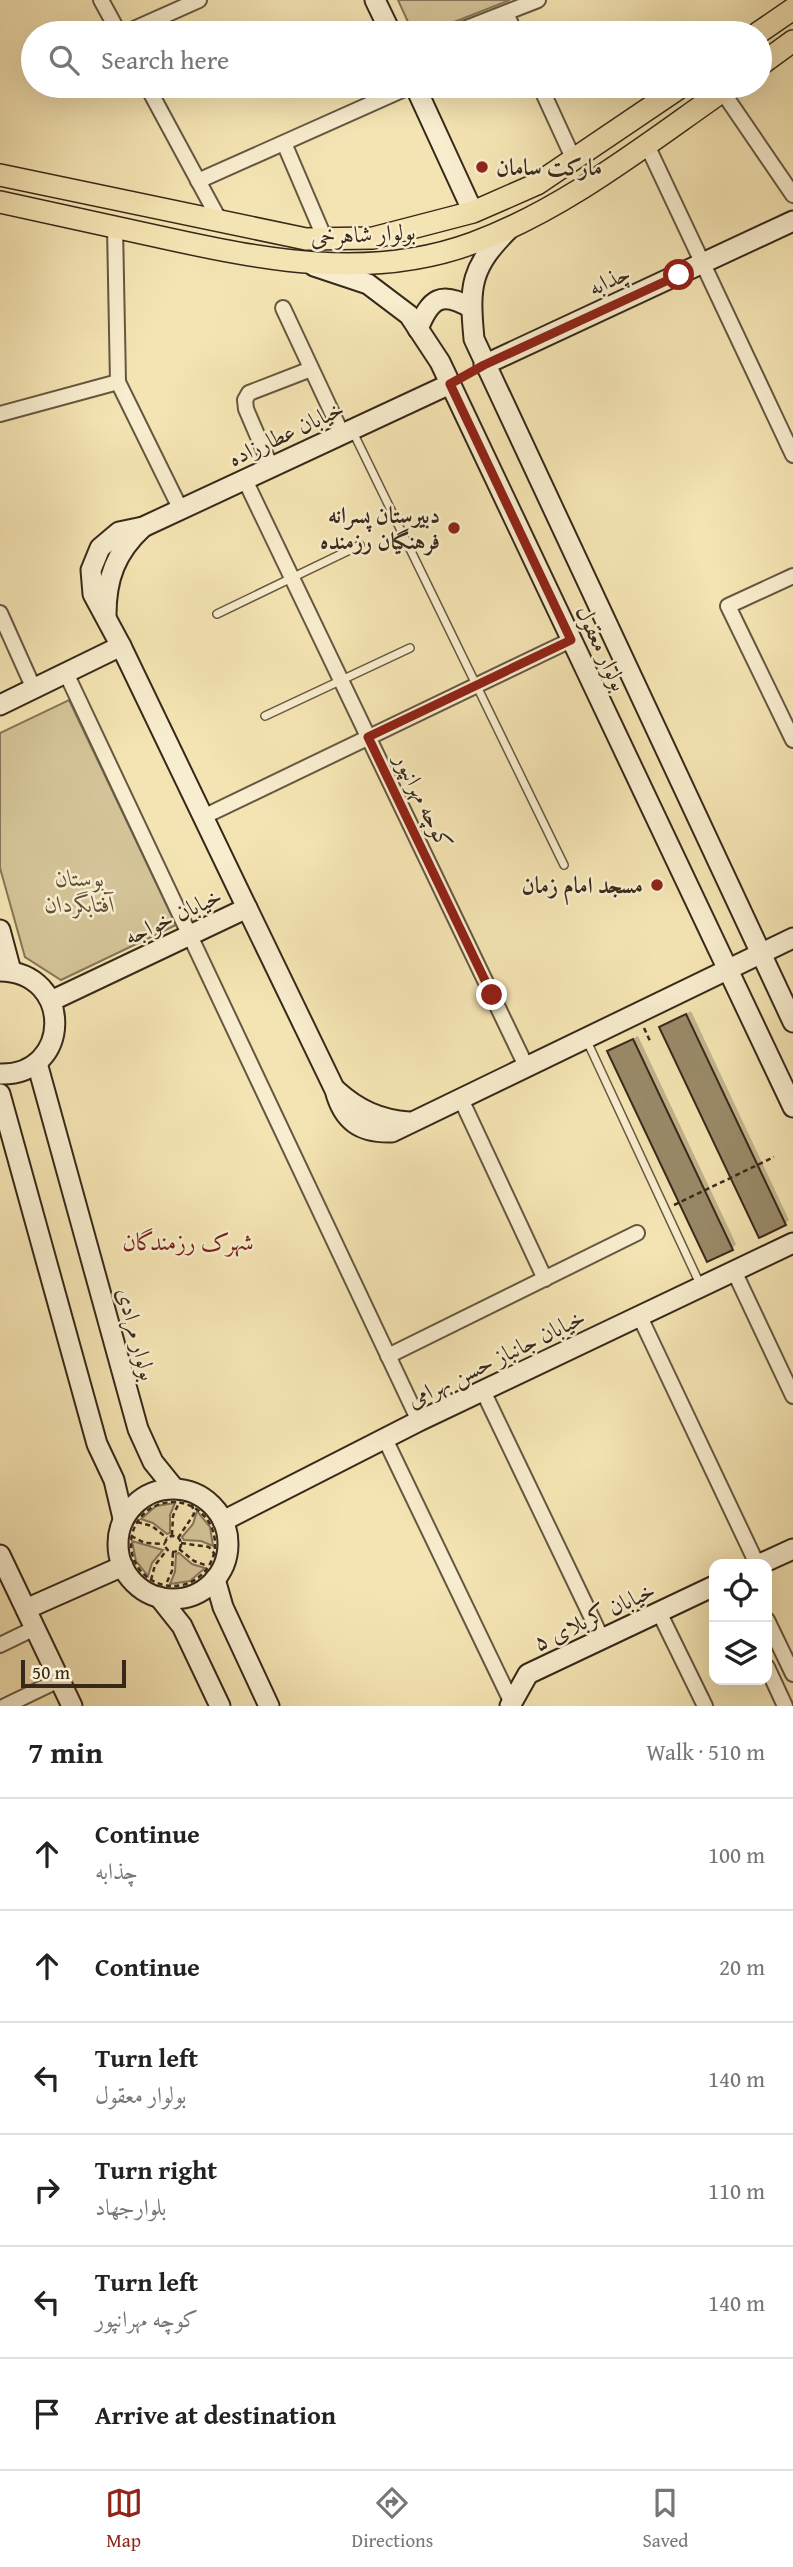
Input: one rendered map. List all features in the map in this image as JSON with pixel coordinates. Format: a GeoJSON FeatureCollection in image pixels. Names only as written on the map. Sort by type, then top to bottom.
{"type":"FeatureCollection","features":[{"type":"Feature","properties":{"kind":"main road"},"geometry":{"type":"LineString","coordinates":[[772,23],[793,9]]}},
{"type":"Feature","properties":{"kind":"main road"},"geometry":{"type":"LineString","coordinates":[[772,56],[793,41]]}},
{"type":"Feature","properties":{"kind":"main road","name":"بولوار شاهرخی"},"geometry":{"type":"LineString","coordinates":[[0,175],[306,239],[373,238],[473,212],[537,184],[664,98]]}},
{"type":"Feature","properties":{"kind":"main road","name":"بولوار شاهرخی"},"geometry":{"type":"LineString","coordinates":[[0,202],[309,265],[380,264],[429,257],[512,226],[592,180],[712,98]]}},
{"type":"Feature","properties":{"kind":"street"},"geometry":{"type":"LineString","coordinates":[[102,0],[113,21]]}},
{"type":"Feature","properties":{"kind":"street"},"geometry":{"type":"LineString","coordinates":[[152,21],[199,0]]}},
{"type":"Feature","properties":{"kind":"street"},"geometry":{"type":"LineString","coordinates":[[375,0],[385,21]]}},
{"type":"Feature","properties":{"kind":"street"},"geometry":{"type":"LineString","coordinates":[[485,21],[538,0]]}},
{"type":"Feature","properties":{"kind":"street"},"geometry":{"type":"LineString","coordinates":[[506,13],[510,21]]}},
{"type":"Feature","properties":{"kind":"street"},"geometry":{"type":"LineString","coordinates":[[153,98],[221,223]]}},
{"type":"Feature","properties":{"kind":"street"},"geometry":{"type":"LineString","coordinates":[[198,181],[386,98]]}},
{"type":"Feature","properties":{"kind":"street"},"geometry":{"type":"LineString","coordinates":[[419,98],[473,212]]}},
{"type":"Feature","properties":{"kind":"street"},"geometry":{"type":"LineString","coordinates":[[546,98],[574,160]]}},
{"type":"Feature","properties":{"kind":"street"},"geometry":{"type":"LineString","coordinates":[[732,98],[793,195]]}},
{"type":"Feature","properties":{"kind":"street"},"geometry":{"type":"LineString","coordinates":[[284,143],[325,239]]}},
{"type":"Feature","properties":{"kind":"street"},"geometry":{"type":"LineString","coordinates":[[646,144],[793,455]]}},
{"type":"Feature","properties":{"kind":"street","name":"چذابه"},"geometry":{"type":"LineString","coordinates":[[484,365],[793,221]]}},
{"type":"Feature","properties":{"kind":"street","name":"بولوار معقول"},"geometry":{"type":"LineString","coordinates":[[512,226],[485,253],[470,295],[474,339],[793,1022]]}},
{"type":"Feature","properties":{"kind":"street"},"geometry":{"type":"LineString","coordinates":[[115,227],[118,382],[181,509]]}},
{"type":"Feature","properties":{"kind":"street","name":"بولوار معقول"},"geometry":{"type":"LineString","coordinates":[[309,265],[368,285],[408,315],[440,362],[793,1107]]}},
{"type":"Feature","properties":{"kind":"street"},"geometry":{"type":"LineString","coordinates":[[418,329],[426,308],[439,299],[455,298],[471,308]]}},
{"type":"Feature","properties":{"kind":"street"},"geometry":{"type":"LineString","coordinates":[[283,308],[312,369],[347,431]]}},
{"type":"Feature","properties":{"kind":"street"},"geometry":{"type":"LineString","coordinates":[[271,467],[246,409],[245,400],[249,394],[312,369]]}},
{"type":"Feature","properties":{"kind":"street"},"geometry":{"type":"LineString","coordinates":[[0,414],[118,382]]}},
{"type":"Feature","properties":{"kind":"street","name":"خیابان عطارزاده"},"geometry":{"type":"LineString","coordinates":[[247,908],[106,615],[93,594],[91,570],[100,548],[119,532],[143,527],[450,384]]}},
{"type":"Feature","properties":{"kind":"street","name":"کوچه مهرانپور"},"geometry":{"type":"LineString","coordinates":[[245,480],[526,1066]]}},
{"type":"Feature","properties":{"kind":"street"},"geometry":{"type":"LineString","coordinates":[[793,576],[727,606],[793,740]]}},
{"type":"Feature","properties":{"kind":"street"},"geometry":{"type":"LineString","coordinates":[[0,613],[34,688]]}},
{"type":"Feature","properties":{"kind":"street"},"geometry":{"type":"LineString","coordinates":[[203,817],[571,640]]}},
{"type":"Feature","properties":{"kind":"street"},"geometry":{"type":"LineString","coordinates":[[0,705],[121,646]]}},
{"type":"Feature","properties":{"kind":"street"},"geometry":{"type":"LineString","coordinates":[[66,673],[419,1422]]}},
{"type":"Feature","properties":{"kind":"street","name":"خیابان خواجه"},"geometry":{"type":"LineString","coordinates":[[51,1001],[247,908],[335,1090],[340,1109],[353,1124],[372,1133],[392,1132],[793,938]]}},
{"type":"Feature","properties":{"kind":"street"},"geometry":{"type":"LineString","coordinates":[[0,930],[6,971],[35,981],[51,1001],[55,1027],[46,1053],[37,1063],[24,1070],[0,1074]]}},
{"type":"Feature","properties":{"kind":"street","name":"بولوار مرادی"},"geometry":{"type":"LineString","coordinates":[[37,1063],[138,1429],[153,1462],[185,1497],[208,1501],[223,1521]]}},
{"type":"Feature","properties":{"kind":"street"},"geometry":{"type":"LineString","coordinates":[[0,1094],[97,1444],[114,1480],[128,1525]]}},
{"type":"Feature","properties":{"kind":"street"},"geometry":{"type":"LineString","coordinates":[[460,1097],[545,1279]]}},
{"type":"Feature","properties":{"kind":"street"},"geometry":{"type":"LineString","coordinates":[[388,1356],[637,1233]]}},
{"type":"Feature","properties":{"kind":"street","name":"خیابان جانباز حسن بهرامی"},"geometry":{"type":"LineString","coordinates":[[223,1521],[419,1422],[793,1244]]}},
{"type":"Feature","properties":{"kind":"street"},"geometry":{"type":"LineString","coordinates":[[734,1271],[793,1396]]}},
{"type":"Feature","properties":{"kind":"street"},"geometry":{"type":"LineString","coordinates":[[640,1317],[756,1559]]}},
{"type":"Feature","properties":{"kind":"street"},"geometry":{"type":"LineString","coordinates":[[483,1391],[602,1639]]}},
{"type":"Feature","properties":{"kind":"street"},"geometry":{"type":"LineString","coordinates":[[385,1439],[510,1703]]}},
{"type":"Feature","properties":{"kind":"street"},"geometry":{"type":"LineString","coordinates":[[185,1497],[161,1489],[139,1500],[117,1542],[123,1566],[138,1586],[184,1598],[196,1594],[228,1545],[223,1521]]}},
{"type":"Feature","properties":{"kind":"street"},"geometry":{"type":"LineString","coordinates":[[770,1559],[793,1549]]}},
{"type":"Feature","properties":{"kind":"street"},"geometry":{"type":"LineString","coordinates":[[0,1555],[72,1706]]}},
{"type":"Feature","properties":{"kind":"street"},"geometry":{"type":"LineString","coordinates":[[216,1565],[223,1607],[269,1706]]}},
{"type":"Feature","properties":{"kind":"street"},"geometry":{"type":"LineString","coordinates":[[26,1609],[123,1566]]}},
{"type":"Feature","properties":{"kind":"street","name":"خیابان کربلای ۵"},"geometry":{"type":"LineString","coordinates":[[510,1703],[528,1674],[709,1588]]}},
{"type":"Feature","properties":{"kind":"street"},"geometry":{"type":"LineString","coordinates":[[157,1589],[182,1626],[220,1706]]}},
{"type":"Feature","properties":{"kind":"street"},"geometry":{"type":"LineString","coordinates":[[659,1612],[705,1706]]}},
{"type":"Feature","properties":{"kind":"street"},"geometry":{"type":"LineString","coordinates":[[768,1622],[793,1674]]}},
{"type":"Feature","properties":{"kind":"street"},"geometry":{"type":"LineString","coordinates":[[0,1645],[35,1628]]}},
{"type":"Feature","properties":{"kind":"street"},"geometry":{"type":"LineString","coordinates":[[772,1678],[785,1706]]}},
{"type":"Feature","properties":{"kind":"street"},"geometry":{"type":"LineString","coordinates":[[5,1706],[59,1679]]}},
{"type":"Feature","properties":{"kind":"lane"},"geometry":{"type":"LineString","coordinates":[[347,431],[477,685],[564,864]]}},
{"type":"Feature","properties":{"kind":"lane"},"geometry":{"type":"LineString","coordinates":[[217,614],[360,544]]}},
{"type":"Feature","properties":{"kind":"lane"},"geometry":{"type":"LineString","coordinates":[[265,716],[410,648]]}},
{"type":"Feature","properties":{"kind":"lane"},"geometry":{"type":"LineString","coordinates":[[585,1038],[702,1287]]}},
{"type":"Feature","properties":{"kind":"path"},"geometry":{"type":"LineString","coordinates":[[674,1205],[774,1157]]}},
{"type":"Feature","properties":{"kind":"path"},"geometry":{"type":"LineString","coordinates":[[128,1525],[155,1505],[185,1497]]}},
{"type":"Feature","properties":{"kind":"path"},"geometry":{"type":"LineString","coordinates":[[172,1535],[173,1516],[185,1497]]}},
{"type":"Feature","properties":{"kind":"path"},"geometry":{"type":"LineString","coordinates":[[178,1538],[190,1522],[185,1497]]}},
{"type":"Feature","properties":{"kind":"path"},"geometry":{"type":"LineString","coordinates":[[185,1497],[211,1526],[216,1565]]}},
{"type":"Feature","properties":{"kind":"path"},"geometry":{"type":"LineString","coordinates":[[128,1525],[152,1526],[167,1538]]}},
{"type":"Feature","properties":{"kind":"path"},"geometry":{"type":"LineString","coordinates":[[128,1525],[145,1543],[164,1544]]}},
{"type":"Feature","properties":{"kind":"path"},"geometry":{"type":"LineString","coordinates":[[128,1525],[134,1561],[157,1589]]}},
{"type":"Feature","properties":{"kind":"path"},"geometry":{"type":"LineString","coordinates":[[164,1544],[167,1550],[173,1552],[179,1549],[181,1543],[172,1535]]}},
{"type":"Feature","properties":{"kind":"path"},"geometry":{"type":"LineString","coordinates":[[164,1544],[172,1535]]}},
{"type":"Feature","properties":{"kind":"path"},"geometry":{"type":"LineString","coordinates":[[181,1543],[200,1544],[216,1565]]}},
{"type":"Feature","properties":{"kind":"path"},"geometry":{"type":"LineString","coordinates":[[179,1549],[194,1562],[216,1565]]}},
{"type":"Feature","properties":{"kind":"path"},"geometry":{"type":"LineString","coordinates":[[157,1589],[155,1565],[167,1550]]}},
{"type":"Feature","properties":{"kind":"path"},"geometry":{"type":"LineString","coordinates":[[157,1589],[172,1571],[173,1552]]}},
{"type":"Feature","properties":{"kind":"path"},"geometry":{"type":"LineString","coordinates":[[157,1589],[190,1583],[216,1565]]}},
{"type":"Feature","properties":{"kind":"green space"},"geometry":{"type":"Polygon","coordinates":[[[398,0],[510,0],[457,21],[408,21],[398,0]]]}},
{"type":"Feature","properties":{"kind":"green space","name":"بوستان آفتابگردان"},"geometry":{"type":"Polygon","coordinates":[[[69,700],[176,925],[61,980],[25,957],[0,868],[0,733],[69,700]]]}},
{"type":"Feature","properties":{"kind":"green space"},"geometry":{"type":"Polygon","coordinates":[[[175,1503],[170,1515],[170,1533],[167,1534],[153,1523],[141,1519],[156,1506],[175,1503]]]}},
{"type":"Feature","properties":{"kind":"green space"},"geometry":{"type":"Polygon","coordinates":[[[197,1511],[210,1527],[213,1546],[201,1541],[184,1540],[182,1537],[193,1524],[197,1511]]]}},
{"type":"Feature","properties":{"kind":"green space"},"geometry":{"type":"Polygon","coordinates":[[[132,1541],[163,1550],[152,1563],[148,1576],[136,1561],[132,1541]]]}},
{"type":"Feature","properties":{"kind":"green space"},"geometry":{"type":"Polygon","coordinates":[[[179,1553],[192,1564],[205,1568],[190,1581],[170,1584],[175,1572],[176,1554],[179,1553]]]}},
{"type":"Feature","properties":{"kind":"building"},"geometry":{"type":"Polygon","coordinates":[[[686,1014],[786,1225],[759,1238],[659,1027],[686,1014]]]}},
{"type":"Feature","properties":{"kind":"building"},"geometry":{"type":"Polygon","coordinates":[[[633,1039],[733,1250],[707,1262],[607,1051],[633,1039]]]}},
{"type":"Feature","properties":{"kind":"place","name":"مارکت سامان"},"geometry":{"type":"Point","coordinates":[482,167]}},
{"type":"Feature","properties":{"kind":"place","name":"دبیرستان پسرانه فرهنگیان رزمنده"},"geometry":{"type":"Point","coordinates":[454,528]}},
{"type":"Feature","properties":{"kind":"place","name":"مسجد امام زمان"},"geometry":{"type":"Point","coordinates":[657,885]}},
{"type":"Feature","properties":{"kind":"district","name":"شهرک رزمندگان"},"geometry":{"type":"Point","coordinates":[188,1242]}},
{"type":"Feature","properties":{"kind":"route"},"geometry":{"type":"LineString","coordinates":[[492,995],[368,737],[571,640],[450,384],[484,365],[679,275]]}}]}
